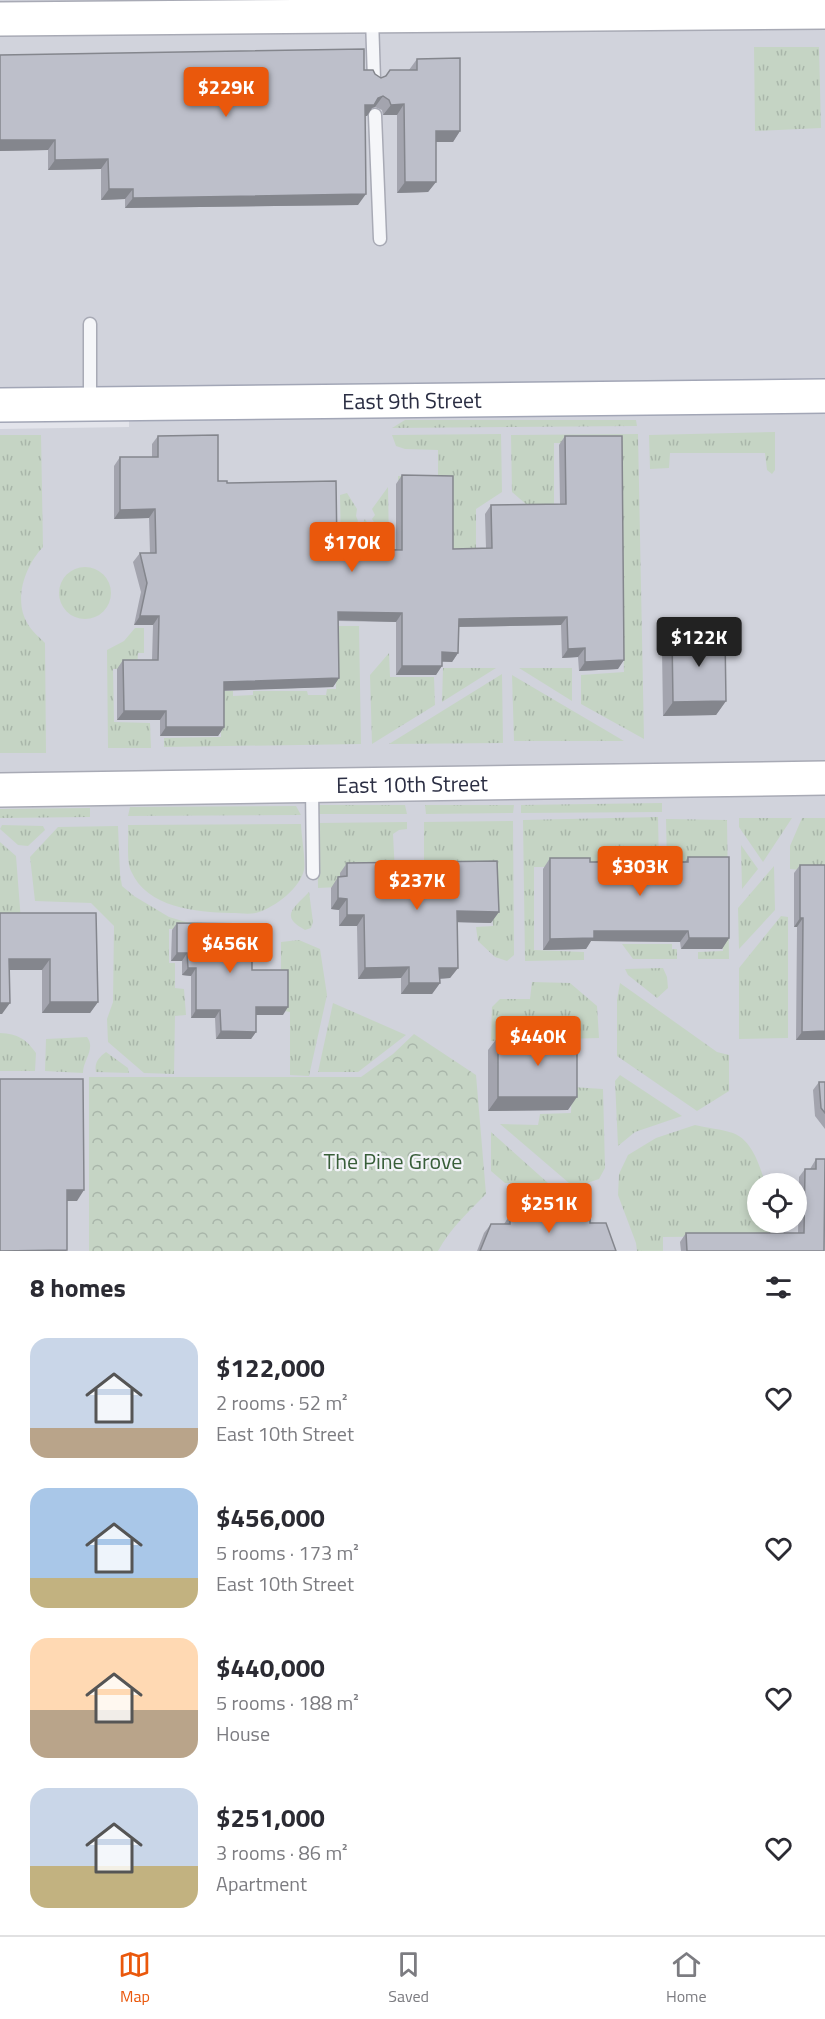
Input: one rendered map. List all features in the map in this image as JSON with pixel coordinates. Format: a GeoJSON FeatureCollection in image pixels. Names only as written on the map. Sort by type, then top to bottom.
{"type":"FeatureCollection","features":[{"type":"Feature","properties":{"kind":"main road"},"geometry":{"type":"LineString","coordinates":[[0,19],[372,16],[762,6],[825,12]]}},
{"type":"Feature","properties":{"kind":"main road","name":"East 9th Street"},"geometry":{"type":"LineString","coordinates":[[0,405],[825,396]]}},
{"type":"Feature","properties":{"kind":"main road","name":"East 10th Street"},"geometry":{"type":"LineString","coordinates":[[0,790],[825,778]]}},
{"type":"Feature","properties":{"kind":"lane"},"geometry":{"type":"LineString","coordinates":[[372,16],[374,80]]}},
{"type":"Feature","properties":{"kind":"lane"},"geometry":{"type":"LineString","coordinates":[[375,115],[380,239]]}},
{"type":"Feature","properties":{"kind":"lane"},"geometry":{"type":"LineString","coordinates":[[90,324],[90,404]]}},
{"type":"Feature","properties":{"kind":"lane"},"geometry":{"type":"LineString","coordinates":[[312,786],[313,873]]}},
{"type":"Feature","properties":{"kind":"shaded area"},"geometry":{"type":"Polygon","coordinates":[[[0,0],[825,0],[825,1251],[0,1251],[0,429],[129,427],[129,404],[0,405],[0,0]]]}},
{"type":"Feature","properties":{"kind":"green space"},"geometry":{"type":"Polygon","coordinates":[[[754,47],[819,47],[821,128],[755,131],[754,47]]]}},
{"type":"Feature","properties":{"kind":"green space"},"geometry":{"type":"Polygon","coordinates":[[[405,420],[636,420],[637,426],[392,428],[405,420]]]}},
{"type":"Feature","properties":{"kind":"green space"},"geometry":{"type":"Polygon","coordinates":[[[775,432],[775,470],[772,474],[767,470],[765,453],[670,453],[669,468],[650,469],[649,435],[775,432]]]}},
{"type":"Feature","properties":{"kind":"green space"},"geometry":{"type":"Polygon","coordinates":[[[501,434],[502,492],[476,509],[476,554],[451,554],[398,483],[398,476],[438,476],[438,450],[405,449],[396,446],[392,435],[501,434]]]}},
{"type":"Feature","properties":{"kind":"green space"},"geometry":{"type":"Polygon","coordinates":[[[638,434],[644,739],[581,704],[581,675],[624,672],[618,444],[554,443],[554,556],[534,511],[512,492],[511,435],[638,434]]]}},
{"type":"Feature","properties":{"kind":"green space"},"geometry":{"type":"Polygon","coordinates":[[[0,435],[41,435],[43,547],[26,574],[21,606],[31,628],[45,643],[46,753],[0,753],[0,435]]]}},
{"type":"Feature","properties":{"kind":"green space"},"geometry":{"type":"Polygon","coordinates":[[[388,487],[389,545],[372,519],[375,515],[372,509],[388,487]]]}},
{"type":"Feature","properties":{"kind":"green space"},"geometry":{"type":"Polygon","coordinates":[[[347,493],[357,509],[358,521],[341,545],[340,495],[347,493]]]}},
{"type":"Feature","properties":{"kind":"green space"},"geometry":{"type":"Polygon","coordinates":[[[365,519],[385,553],[348,553],[365,519]]]}},
{"type":"Feature","properties":{"kind":"green space"},"geometry":{"type":"Polygon","coordinates":[[[85,567],[95,569],[103,575],[109,583],[111,593],[109,603],[103,611],[95,617],[85,619],[75,617],[67,611],[61,603],[59,593],[61,583],[67,575],[75,569],[85,567]]]}},
{"type":"Feature","properties":{"kind":"green space"},"geometry":{"type":"Polygon","coordinates":[[[336,626],[359,626],[361,744],[164,747],[164,738],[221,737],[220,691],[233,691],[233,696],[253,695],[253,691],[307,691],[308,695],[326,695],[327,689],[336,689],[336,626]]]}},
{"type":"Feature","properties":{"kind":"green space"},"geometry":{"type":"Polygon","coordinates":[[[135,628],[144,628],[144,653],[138,653],[137,668],[113,669],[114,722],[150,723],[151,748],[108,748],[107,650],[124,641],[135,628]]]}},
{"type":"Feature","properties":{"kind":"green space"},"geometry":{"type":"Polygon","coordinates":[[[389,653],[390,677],[434,677],[435,705],[372,744],[370,675],[389,653]]]}},
{"type":"Feature","properties":{"kind":"green space"},"geometry":{"type":"Polygon","coordinates":[[[443,668],[496,668],[442,702],[443,668]]]}},
{"type":"Feature","properties":{"kind":"green space"},"geometry":{"type":"Polygon","coordinates":[[[519,668],[572,668],[572,701],[519,668]]]}},
{"type":"Feature","properties":{"kind":"green space"},"geometry":{"type":"Polygon","coordinates":[[[502,674],[503,743],[389,744],[502,674]]]}},
{"type":"Feature","properties":{"kind":"green space"},"geometry":{"type":"Polygon","coordinates":[[[512,675],[624,741],[514,741],[512,675]]]}},
{"type":"Feature","properties":{"kind":"green space"},"geometry":{"type":"Polygon","coordinates":[[[662,803],[662,812],[521,813],[521,805],[662,803]]]}},
{"type":"Feature","properties":{"kind":"green space"},"geometry":{"type":"Polygon","coordinates":[[[319,805],[405,805],[407,814],[317,814],[319,805]]]}},
{"type":"Feature","properties":{"kind":"green space"},"geometry":{"type":"Polygon","coordinates":[[[425,805],[514,805],[513,813],[426,814],[425,805]]]}},
{"type":"Feature","properties":{"kind":"green space"},"geometry":{"type":"Polygon","coordinates":[[[296,806],[301,815],[128,816],[130,807],[296,806]]]}},
{"type":"Feature","properties":{"kind":"green space"},"geometry":{"type":"Polygon","coordinates":[[[90,808],[90,817],[0,818],[0,809],[90,808]]]}},
{"type":"Feature","properties":{"kind":"green space"},"geometry":{"type":"Polygon","coordinates":[[[658,817],[659,867],[534,867],[534,950],[584,952],[584,960],[525,961],[523,820],[658,817]]]}},
{"type":"Feature","properties":{"kind":"green space"},"geometry":{"type":"Polygon","coordinates":[[[739,818],[792,818],[763,862],[739,827],[739,818]]]}},
{"type":"Feature","properties":{"kind":"green space"},"geometry":{"type":"Polygon","coordinates":[[[802,818],[825,818],[825,872],[790,869],[790,846],[802,818]]]}},
{"type":"Feature","properties":{"kind":"green space"},"geometry":{"type":"Polygon","coordinates":[[[666,819],[727,820],[729,959],[698,959],[698,952],[723,951],[722,866],[667,866],[666,819]]]}},
{"type":"Feature","properties":{"kind":"green space"},"geometry":{"type":"Polygon","coordinates":[[[513,821],[514,955],[507,961],[495,957],[478,941],[476,927],[493,926],[490,872],[437,873],[436,861],[424,860],[424,822],[513,821]]]}},
{"type":"Feature","properties":{"kind":"green space"},"geometry":{"type":"Polygon","coordinates":[[[407,822],[407,829],[393,834],[395,873],[339,887],[318,888],[317,823],[407,822]]]}},
{"type":"Feature","properties":{"kind":"green space"},"geometry":{"type":"Polygon","coordinates":[[[301,824],[304,866],[302,877],[279,901],[256,913],[203,911],[174,906],[148,893],[138,883],[129,867],[128,825],[301,824]]]}},
{"type":"Feature","properties":{"kind":"green space"},"geometry":{"type":"Polygon","coordinates":[[[2,825],[43,826],[45,830],[28,846],[18,845],[0,829],[2,825]]]}},
{"type":"Feature","properties":{"kind":"green space"},"geometry":{"type":"Polygon","coordinates":[[[118,826],[122,886],[169,917],[186,922],[224,924],[224,930],[169,929],[169,963],[175,963],[175,988],[184,989],[186,1015],[175,1016],[174,1074],[144,1073],[108,1042],[107,1019],[113,1002],[114,926],[91,903],[35,901],[30,857],[58,827],[118,826]]]}},
{"type":"Feature","properties":{"kind":"green space"},"geometry":{"type":"Polygon","coordinates":[[[0,842],[16,856],[21,921],[0,921],[0,842]]]}},
{"type":"Feature","properties":{"kind":"green space"},"geometry":{"type":"Polygon","coordinates":[[[741,845],[758,869],[742,889],[741,845]]]}},
{"type":"Feature","properties":{"kind":"green space"},"geometry":{"type":"Polygon","coordinates":[[[774,866],[775,910],[739,949],[738,908],[774,866]]]}},
{"type":"Feature","properties":{"kind":"green space"},"geometry":{"type":"Polygon","coordinates":[[[309,892],[313,922],[311,928],[305,930],[297,925],[291,916],[294,907],[309,892]]]}},
{"type":"Feature","properties":{"kind":"green space"},"geometry":{"type":"Polygon","coordinates":[[[781,916],[788,917],[788,1038],[739,1039],[739,968],[781,916]]]}},
{"type":"Feature","properties":{"kind":"green space"},"geometry":{"type":"Polygon","coordinates":[[[299,940],[320,949],[327,995],[309,1076],[290,1075],[290,1012],[285,1011],[281,976],[281,942],[299,940]]]}},
{"type":"Feature","properties":{"kind":"green space"},"geometry":{"type":"Polygon","coordinates":[[[622,944],[672,944],[672,949],[677,949],[677,959],[633,959],[622,944]]]}},
{"type":"Feature","properties":{"kind":"green space"},"geometry":{"type":"Polygon","coordinates":[[[663,968],[668,988],[657,998],[628,975],[625,969],[663,968]]]}},
{"type":"Feature","properties":{"kind":"green space"},"geometry":{"type":"Polygon","coordinates":[[[532,982],[570,983],[597,1006],[599,1038],[491,1041],[492,1007],[500,999],[530,999],[532,982]]]}},
{"type":"Feature","properties":{"kind":"green space"},"geometry":{"type":"Polygon","coordinates":[[[620,983],[717,1052],[729,1055],[729,1091],[697,1111],[617,1056],[617,1000],[620,983]]]}},
{"type":"Feature","properties":{"kind":"green space"},"geometry":{"type":"Polygon","coordinates":[[[333,1003],[406,1035],[358,1072],[318,1072],[333,1003]]]}},
{"type":"Feature","properties":{"kind":"green space"},"geometry":{"type":"Polygon","coordinates":[[[0,1033],[17,1036],[29,1044],[36,1053],[35,1071],[0,1071],[0,1033]]]}},
{"type":"Feature","properties":{"kind":"green space","name":"The Pine Grove"},"geometry":{"type":"Polygon","coordinates":[[[414,1034],[476,1075],[486,1194],[454,1228],[438,1251],[89,1251],[89,1077],[361,1077],[393,1054],[414,1034]]]}},
{"type":"Feature","properties":{"kind":"green space"},"geometry":{"type":"Polygon","coordinates":[[[87,1037],[90,1050],[83,1073],[45,1071],[46,1039],[87,1037]]]}},
{"type":"Feature","properties":{"kind":"green space"},"geometry":{"type":"Polygon","coordinates":[[[106,1052],[128,1068],[129,1073],[96,1072],[98,1060],[106,1052]]]}},
{"type":"Feature","properties":{"kind":"green space"},"geometry":{"type":"Polygon","coordinates":[[[620,1075],[682,1116],[635,1132],[618,1146],[615,1081],[620,1075]]]}},
{"type":"Feature","properties":{"kind":"green space"},"geometry":{"type":"Polygon","coordinates":[[[572,1087],[603,1089],[605,1168],[599,1179],[587,1183],[569,1183],[500,1124],[538,1125],[540,1114],[571,1113],[572,1087]]]}},
{"type":"Feature","properties":{"kind":"green space"},"geometry":{"type":"Polygon","coordinates":[[[695,1125],[724,1130],[740,1136],[750,1147],[762,1173],[747,1173],[747,1233],[771,1233],[771,1236],[663,1237],[663,1251],[637,1251],[618,1195],[619,1174],[628,1155],[656,1138],[695,1125]]]}},
{"type":"Feature","properties":{"kind":"green space"},"geometry":{"type":"Polygon","coordinates":[[[491,1132],[548,1183],[505,1183],[491,1171],[491,1132]]]}},
{"type":"Feature","properties":{"kind":"building"},"geometry":{"type":"Polygon","coordinates":[[[364,49],[364,70],[373,70],[381,78],[386,76],[390,70],[417,70],[417,59],[460,58],[460,131],[436,131],[436,182],[405,182],[404,104],[391,105],[389,100],[383,96],[378,98],[374,105],[365,105],[366,194],[133,198],[133,189],[109,189],[108,159],[55,160],[55,140],[0,140],[0,55],[364,49]]]}},
{"type":"Feature","properties":{"kind":"building"},"geometry":{"type":"Polygon","coordinates":[[[218,435],[218,481],[227,481],[227,483],[336,481],[337,549],[402,550],[402,475],[453,476],[453,549],[492,548],[491,505],[566,504],[565,436],[622,436],[624,660],[585,662],[585,648],[568,649],[567,617],[459,619],[458,653],[442,652],[442,666],[402,666],[402,613],[338,612],[339,678],[224,682],[224,727],[166,727],[166,711],[124,711],[123,660],[158,660],[159,616],[140,616],[147,583],[140,553],[156,553],[155,509],[120,510],[120,457],[158,457],[158,436],[218,435]]]}},
{"type":"Feature","properties":{"kind":"building"},"geometry":{"type":"Polygon","coordinates":[[[725,635],[726,701],[673,702],[672,636],[725,635]]]}},
{"type":"Feature","properties":{"kind":"building"},"geometry":{"type":"Polygon","coordinates":[[[688,857],[729,857],[729,938],[689,938],[688,931],[594,931],[594,938],[550,939],[550,858],[590,858],[590,862],[688,862],[688,857]]]}},
{"type":"Feature","properties":{"kind":"building"},"geometry":{"type":"Polygon","coordinates":[[[497,861],[499,912],[457,911],[458,968],[439,968],[440,983],[409,983],[409,967],[365,968],[364,915],[347,915],[347,899],[338,898],[338,877],[347,876],[347,863],[497,861]]]}},
{"type":"Feature","properties":{"kind":"building"},"geometry":{"type":"Polygon","coordinates":[[[800,865],[825,865],[825,1031],[802,1032],[803,918],[800,918],[800,865]]]}},
{"type":"Feature","properties":{"kind":"building"},"geometry":{"type":"Polygon","coordinates":[[[0,913],[96,913],[98,1002],[50,1002],[50,959],[9,959],[10,1003],[0,1003],[0,913]]]}},
{"type":"Feature","properties":{"kind":"building"},"geometry":{"type":"Polygon","coordinates":[[[177,923],[252,924],[252,970],[288,970],[288,1007],[256,1007],[256,1032],[221,1031],[220,1010],[196,1010],[196,968],[188,968],[187,953],[177,953],[177,923]]]}},
{"type":"Feature","properties":{"kind":"building"},"geometry":{"type":"Polygon","coordinates":[[[577,1036],[577,1097],[498,1097],[498,1037],[577,1036]]]}},
{"type":"Feature","properties":{"kind":"building"},"geometry":{"type":"Polygon","coordinates":[[[0,1079],[83,1079],[84,1190],[67,1190],[67,1250],[0,1251],[0,1079]]]}},
{"type":"Feature","properties":{"kind":"building"},"geometry":{"type":"Polygon","coordinates":[[[819,1082],[825,1082],[825,1113],[821,1108],[819,1082]]]}},
{"type":"Feature","properties":{"kind":"building"},"geometry":{"type":"Polygon","coordinates":[[[816,1159],[825,1159],[824,1251],[687,1251],[686,1233],[807,1233],[807,1173],[805,1173],[805,1169],[816,1169],[816,1159]]]}},
{"type":"Feature","properties":{"kind":"building"},"geometry":{"type":"Polygon","coordinates":[[[590,1214],[590,1223],[606,1223],[616,1251],[480,1251],[491,1224],[510,1224],[510,1215],[590,1214]]]}}]}
